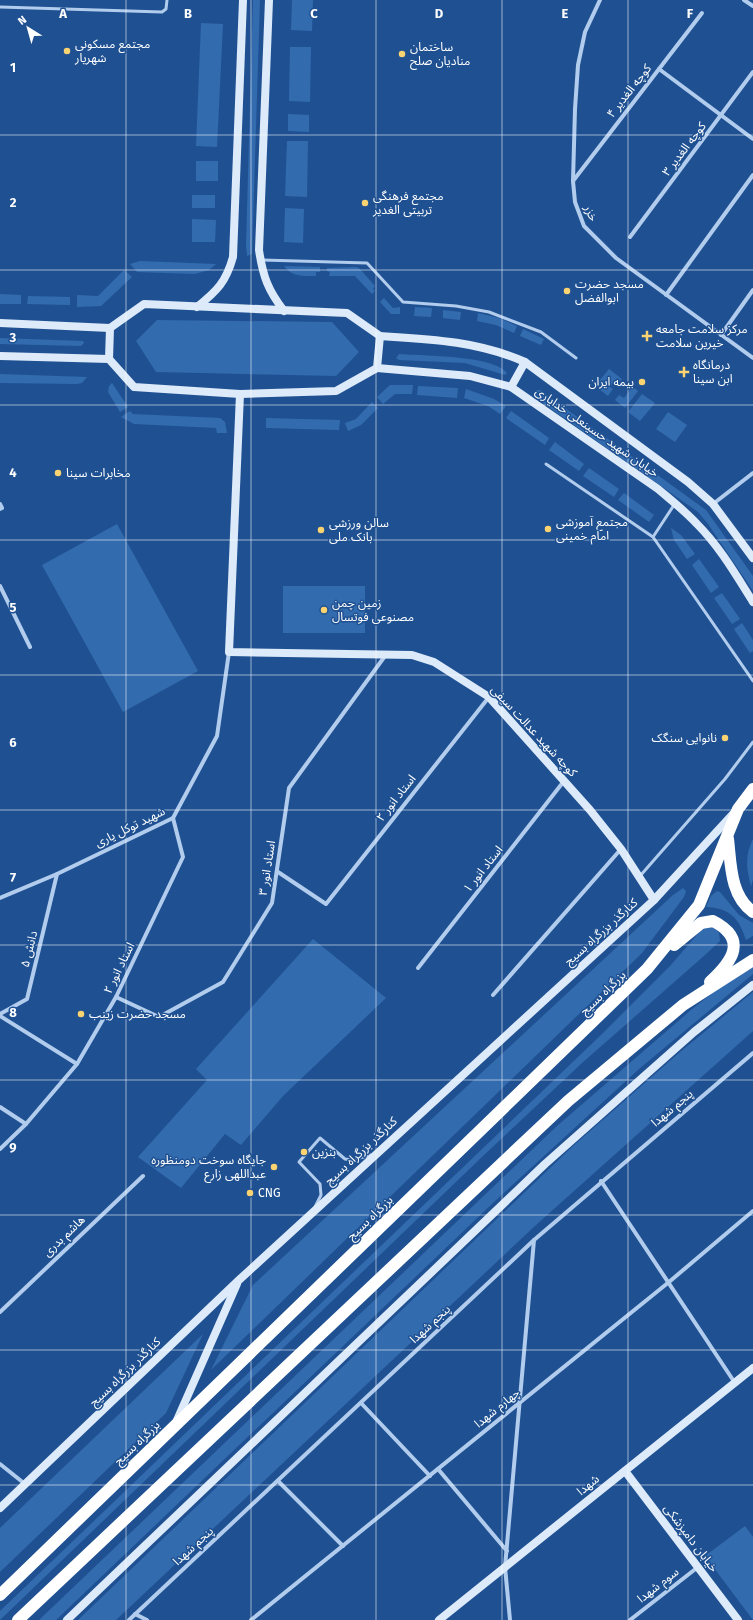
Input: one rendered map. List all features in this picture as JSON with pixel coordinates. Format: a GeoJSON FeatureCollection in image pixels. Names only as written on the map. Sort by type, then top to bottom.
{"type":"FeatureCollection","features":[{"type":"Feature","properties":{"kind":"highway","name":"بزرگراه بسیج"},"geometry":{"type":"LineString","coordinates":[[0,1595],[647,969],[699,905],[728,838],[738,809],[753,789]]}},
{"type":"Feature","properties":{"kind":"highway"},"geometry":{"type":"LineString","coordinates":[[728,838],[735,891],[748,909],[753,912]]}},
{"type":"Feature","properties":{"kind":"highway"},"geometry":{"type":"LineString","coordinates":[[18,1620],[568,1101],[716,976],[731,960],[734,949],[734,940],[730,932],[713,921],[701,923],[690,930],[647,969]]}},
{"type":"Feature","properties":{"kind":"highway"},"geometry":{"type":"LineString","coordinates":[[683,1005],[753,960]]}},
{"type":"Feature","properties":{"kind":"street"},"geometry":{"type":"LineString","coordinates":[[197,307],[216,291],[223,282],[229,272],[233,257],[243,0]]}},
{"type":"Feature","properties":{"kind":"street"},"geometry":{"type":"LineString","coordinates":[[269,0],[259,250],[261,268],[266,284],[284,311]]}},
{"type":"Feature","properties":{"kind":"street","name":"خزر"},"geometry":{"type":"LineString","coordinates":[[600,0],[586,32],[578,65],[572,181],[576,202],[584,226],[616,258],[753,358]]}},
{"type":"Feature","properties":{"kind":"street"},"geometry":{"type":"LineString","coordinates":[[744,0],[753,6]]}},
{"type":"Feature","properties":{"kind":"street","name":"کوچه الغدیر ۴"},"geometry":{"type":"LineString","coordinates":[[572,181],[702,13]]}},
{"type":"Feature","properties":{"kind":"street"},"geometry":{"type":"LineString","coordinates":[[659,69],[753,139]]}},
{"type":"Feature","properties":{"kind":"street","name":"کوچه الغدیر ۳"},"geometry":{"type":"LineString","coordinates":[[630,237],[753,72]]}},
{"type":"Feature","properties":{"kind":"street"},"geometry":{"type":"LineString","coordinates":[[666,295],[753,175]]}},
{"type":"Feature","properties":{"kind":"street"},"geometry":{"type":"LineString","coordinates":[[721,335],[753,290]]}},
{"type":"Feature","properties":{"kind":"street"},"geometry":{"type":"LineString","coordinates":[[0,323],[110,328],[144,304],[347,313],[380,336],[377,368],[336,391],[240,394],[134,387],[109,359],[110,328]]}},
{"type":"Feature","properties":{"kind":"street","name":"خیابان شهید حسینعلی خدایاری"},"geometry":{"type":"LineString","coordinates":[[380,336],[448,340],[481,346],[507,354],[525,362],[662,461],[713,504],[753,558]]}},
{"type":"Feature","properties":{"kind":"street"},"geometry":{"type":"LineString","coordinates":[[0,356],[109,359]]}},
{"type":"Feature","properties":{"kind":"street"},"geometry":{"type":"LineString","coordinates":[[511,387],[525,362]]}},
{"type":"Feature","properties":{"kind":"street","name":"خیابان شهید حسینعلی خدایاری"},"geometry":{"type":"LineString","coordinates":[[377,368],[464,375],[511,387],[658,489],[675,504],[697,524],[720,550],[753,602]]}},
{"type":"Feature","properties":{"kind":"street"},"geometry":{"type":"LineString","coordinates":[[228,652],[240,394]]}},
{"type":"Feature","properties":{"kind":"street"},"geometry":{"type":"LineString","coordinates":[[713,504],[753,473]]}},
{"type":"Feature","properties":{"kind":"street"},"geometry":{"type":"LineString","coordinates":[[0,586],[30,647]]}},
{"type":"Feature","properties":{"kind":"street","name":"کوچه شهید عدالت سیفی"},"geometry":{"type":"LineString","coordinates":[[228,652],[385,656],[412,655],[434,662],[489,697],[590,810],[621,849],[640,876],[654,900]]}},
{"type":"Feature","properties":{"kind":"street","name":"شهید توکل یاری"},"geometry":{"type":"LineString","coordinates":[[0,898],[58,874],[173,818],[217,736],[228,652]]}},
{"type":"Feature","properties":{"kind":"street","name":"استاد انور ۳"},"geometry":{"type":"LineString","coordinates":[[116,997],[159,1017],[223,982],[272,903],[278,872],[289,788],[385,656]]}},
{"type":"Feature","properties":{"kind":"street","name":"استاد انور ۲"},"geometry":{"type":"LineString","coordinates":[[278,872],[326,904],[489,697]]}},
{"type":"Feature","properties":{"kind":"street","name":"استاد انور ۱"},"geometry":{"type":"LineString","coordinates":[[418,968],[564,781]]}},
{"type":"Feature","properties":{"kind":"street","name":"کنارگذر بزرگراه بسیج"},"geometry":{"type":"LineString","coordinates":[[0,1508],[239,1280],[654,900],[738,809]]}},
{"type":"Feature","properties":{"kind":"street","name":"استاد انور ۲"},"geometry":{"type":"LineString","coordinates":[[0,1149],[26,1124],[77,1064],[116,997],[183,857],[173,818]]}},
{"type":"Feature","properties":{"kind":"street"},"geometry":{"type":"LineString","coordinates":[[493,995],[621,849]]}},
{"type":"Feature","properties":{"kind":"street","name":"دانش ۵"},"geometry":{"type":"LineString","coordinates":[[0,1015],[26,998],[58,874]]}},
{"type":"Feature","properties":{"kind":"street"},"geometry":{"type":"LineString","coordinates":[[67,1620],[545,1164],[694,1032],[753,985]]}},
{"type":"Feature","properties":{"kind":"street"},"geometry":{"type":"LineString","coordinates":[[0,1015],[77,1064]]}},
{"type":"Feature","properties":{"kind":"street","name":"پنجم شهدا"},"geometry":{"type":"LineString","coordinates":[[129,1620],[534,1240],[601,1181],[753,1053]]}},
{"type":"Feature","properties":{"kind":"street"},"geometry":{"type":"LineString","coordinates":[[0,1107],[26,1124]]}},
{"type":"Feature","properties":{"kind":"street","name":"هاشم بدری"},"geometry":{"type":"LineString","coordinates":[[0,1312],[143,1176]]}},
{"type":"Feature","properties":{"kind":"street"},"geometry":{"type":"LineString","coordinates":[[601,1181],[735,1383]]}},
{"type":"Feature","properties":{"kind":"street","name":"چهارم شهدا"},"geometry":{"type":"LineString","coordinates":[[251,1620],[669,1282],[753,1211]]}},
{"type":"Feature","properties":{"kind":"street"},"geometry":{"type":"LineString","coordinates":[[510,1620],[505,1567],[506,1551],[534,1240]]}},
{"type":"Feature","properties":{"kind":"street"},"geometry":{"type":"LineString","coordinates":[[174,1426],[239,1280]]}},
{"type":"Feature","properties":{"kind":"street","name":"شهدا"},"geometry":{"type":"LineString","coordinates":[[439,1620],[753,1368]]}},
{"type":"Feature","properties":{"kind":"street"},"geometry":{"type":"LineString","coordinates":[[361,1403],[430,1476]]}},
{"type":"Feature","properties":{"kind":"street"},"geometry":{"type":"LineString","coordinates":[[0,1464],[25,1484]]}},
{"type":"Feature","properties":{"kind":"street"},"geometry":{"type":"LineString","coordinates":[[438,1469],[506,1551]]}},
{"type":"Feature","properties":{"kind":"street","name":"خیابان دامپزشکی"},"geometry":{"type":"LineString","coordinates":[[625,1471],[738,1620]]}},
{"type":"Feature","properties":{"kind":"street"},"geometry":{"type":"LineString","coordinates":[[278,1481],[344,1546]]}},
{"type":"Feature","properties":{"kind":"street","name":"سوم شهدا"},"geometry":{"type":"LineString","coordinates":[[630,1620],[698,1566]]}},
{"type":"Feature","properties":{"kind":"street"},"geometry":{"type":"LineString","coordinates":[[135,1614],[147,1620]]}},
{"type":"Feature","properties":{"kind":"lane"},"geometry":{"type":"LineString","coordinates":[[0,7],[162,12],[166,9],[167,0]]}},
{"type":"Feature","properties":{"kind":"lane"},"geometry":{"type":"LineString","coordinates":[[260,260],[367,263],[403,302],[456,306],[489,312],[541,332],[576,358]]}},
{"type":"Feature","properties":{"kind":"lane"},"geometry":{"type":"LineString","coordinates":[[546,464],[653,537],[753,681]]}},
{"type":"Feature","properties":{"kind":"lane"},"geometry":{"type":"LineString","coordinates":[[653,537],[675,504]]}},
{"type":"Feature","properties":{"kind":"lane"},"geometry":{"type":"LineString","coordinates":[[640,876],[725,779],[753,742]]}},
{"type":"Feature","properties":{"kind":"lane"},"geometry":{"type":"LineString","coordinates":[[313,1212],[321,1195],[320,1184],[299,1162],[320,1138],[345,1159],[352,1160],[375,1154]]}},
{"type":"Feature","properties":{"kind":"shaded area"},"geometry":{"type":"Polygon","coordinates":[[[253,0],[260,0],[252,254],[247,256],[246,245],[253,0]]]}},
{"type":"Feature","properties":{"kind":"shaded area"},"geometry":{"type":"Polygon","coordinates":[[[292,0],[313,0],[312,31],[291,30],[292,0]]]}},
{"type":"Feature","properties":{"kind":"shaded area"},"geometry":{"type":"Polygon","coordinates":[[[201,23],[223,24],[217,147],[196,146],[201,23]]]}},
{"type":"Feature","properties":{"kind":"shaded area"},"geometry":{"type":"Polygon","coordinates":[[[290,47],[311,47],[310,102],[289,101],[290,47]]]}},
{"type":"Feature","properties":{"kind":"shaded area"},"geometry":{"type":"Polygon","coordinates":[[[288,114],[309,115],[309,132],[288,131],[288,114]]]}},
{"type":"Feature","properties":{"kind":"shaded area"},"geometry":{"type":"Polygon","coordinates":[[[287,141],[308,141],[307,197],[285,196],[287,141]]]}},
{"type":"Feature","properties":{"kind":"shaded area"},"geometry":{"type":"Polygon","coordinates":[[[196,161],[218,161],[218,181],[196,181],[196,161]]]}},
{"type":"Feature","properties":{"kind":"shaded area"},"geometry":{"type":"Polygon","coordinates":[[[192,195],[215,195],[215,208],[192,208],[192,195]]]}},
{"type":"Feature","properties":{"kind":"shaded area"},"geometry":{"type":"Polygon","coordinates":[[[285,208],[304,209],[303,243],[284,242],[285,208]]]}},
{"type":"Feature","properties":{"kind":"shaded area"},"geometry":{"type":"Polygon","coordinates":[[[192,219],[216,220],[215,242],[192,242],[192,219]]]}},
{"type":"Feature","properties":{"kind":"shaded area"},"geometry":{"type":"Polygon","coordinates":[[[140,261],[216,264],[209,270],[195,274],[137,272],[130,264],[140,261]]]}},
{"type":"Feature","properties":{"kind":"shaded area"},"geometry":{"type":"Polygon","coordinates":[[[284,266],[320,267],[320,272],[316,272],[316,276],[298,275],[287,270],[284,266]]]}},
{"type":"Feature","properties":{"kind":"shaded area"},"geometry":{"type":"Polygon","coordinates":[[[327,268],[359,268],[375,286],[373,289],[375,291],[372,294],[355,276],[329,276],[330,272],[327,271],[327,268]]]}},
{"type":"Feature","properties":{"kind":"shaded area"},"geometry":{"type":"Polygon","coordinates":[[[124,270],[132,277],[101,306],[77,307],[77,295],[98,296],[124,270]]]}},
{"type":"Feature","properties":{"kind":"shaded area"},"geometry":{"type":"Polygon","coordinates":[[[0,294],[21,295],[21,304],[0,304],[0,294]]]}},
{"type":"Feature","properties":{"kind":"shaded area"},"geometry":{"type":"Polygon","coordinates":[[[28,296],[70,297],[70,305],[27,304],[28,296]]]}},
{"type":"Feature","properties":{"kind":"shaded area"},"geometry":{"type":"Polygon","coordinates":[[[384,298],[393,308],[400,307],[400,314],[391,314],[380,302],[384,298]]]}},
{"type":"Feature","properties":{"kind":"shaded area"},"geometry":{"type":"Polygon","coordinates":[[[415,307],[432,308],[431,317],[414,316],[415,307]]]}},
{"type":"Feature","properties":{"kind":"shaded area"},"geometry":{"type":"Polygon","coordinates":[[[443,310],[461,312],[460,320],[443,318],[443,310]]]}},
{"type":"Feature","properties":{"kind":"shaded area"},"geometry":{"type":"Polygon","coordinates":[[[478,313],[499,318],[517,326],[514,333],[496,325],[477,321],[478,313]]]}},
{"type":"Feature","properties":{"kind":"shaded area"},"geometry":{"type":"Polygon","coordinates":[[[157,320],[332,322],[359,352],[336,376],[156,372],[136,341],[157,320]]]}},
{"type":"Feature","properties":{"kind":"shaded area"},"geometry":{"type":"Polygon","coordinates":[[[523,329],[544,339],[541,345],[520,336],[523,329]]]}},
{"type":"Feature","properties":{"kind":"shaded area"},"geometry":{"type":"Polygon","coordinates":[[[0,338],[83,341],[84,343],[81,346],[0,344],[0,338]]]}},
{"type":"Feature","properties":{"kind":"shaded area"},"geometry":{"type":"Polygon","coordinates":[[[399,354],[440,356],[473,360],[499,367],[507,373],[505,375],[465,363],[399,360],[396,358],[399,354]]]}},
{"type":"Feature","properties":{"kind":"shaded area"},"geometry":{"type":"Polygon","coordinates":[[[609,369],[622,379],[618,383],[614,381],[610,387],[613,389],[608,396],[595,386],[609,369]]]}},
{"type":"Feature","properties":{"kind":"shaded area"},"geometry":{"type":"Polygon","coordinates":[[[0,374],[87,377],[82,383],[77,384],[0,383],[0,374]]]}},
{"type":"Feature","properties":{"kind":"shaded area"},"geometry":{"type":"Polygon","coordinates":[[[112,383],[128,407],[120,412],[108,392],[109,386],[112,383]]]}},
{"type":"Feature","properties":{"kind":"shaded area"},"geometry":{"type":"Polygon","coordinates":[[[629,384],[638,391],[625,408],[615,400],[619,395],[624,398],[630,390],[626,387],[629,384]]]}},
{"type":"Feature","properties":{"kind":"shaded area"},"geometry":{"type":"Polygon","coordinates":[[[390,385],[413,385],[412,394],[395,394],[383,404],[377,397],[390,385]]]}},
{"type":"Feature","properties":{"kind":"shaded area"},"geometry":{"type":"Polygon","coordinates":[[[418,386],[458,388],[457,398],[417,395],[418,386]]]}},
{"type":"Feature","properties":{"kind":"shaded area"},"geometry":{"type":"Polygon","coordinates":[[[466,389],[494,399],[506,406],[500,414],[488,406],[464,398],[466,389]]]}},
{"type":"Feature","properties":{"kind":"shaded area"},"geometry":{"type":"Polygon","coordinates":[[[536,390],[540,390],[706,510],[753,576],[753,591],[708,524],[698,512],[537,399],[534,395],[536,390]]]}},
{"type":"Feature","properties":{"kind":"shaded area"},"geometry":{"type":"Polygon","coordinates":[[[642,394],[655,403],[640,421],[628,412],[642,394]]]}},
{"type":"Feature","properties":{"kind":"shaded area"},"geometry":{"type":"Polygon","coordinates":[[[372,402],[378,408],[361,425],[348,431],[345,423],[356,419],[372,402]]]}},
{"type":"Feature","properties":{"kind":"shaded area"},"geometry":{"type":"Polygon","coordinates":[[[130,411],[133,414],[220,418],[225,422],[227,433],[217,433],[216,428],[134,424],[121,417],[130,411]]]}},
{"type":"Feature","properties":{"kind":"shaded area"},"geometry":{"type":"Polygon","coordinates":[[[511,411],[549,438],[545,445],[506,418],[511,411]]]}},
{"type":"Feature","properties":{"kind":"shaded area"},"geometry":{"type":"Polygon","coordinates":[[[668,412],[687,425],[675,442],[656,429],[668,412]]]}},
{"type":"Feature","properties":{"kind":"shaded area"},"geometry":{"type":"Polygon","coordinates":[[[266,418],[340,420],[339,430],[266,428],[266,418]]]}},
{"type":"Feature","properties":{"kind":"shaded area"},"geometry":{"type":"Polygon","coordinates":[[[555,442],[584,464],[579,471],[549,450],[555,442]]]}},
{"type":"Feature","properties":{"kind":"shaded area"},"geometry":{"type":"Polygon","coordinates":[[[589,468],[619,489],[614,497],[583,476],[589,468]]]}},
{"type":"Feature","properties":{"kind":"shaded area"},"geometry":{"type":"Polygon","coordinates":[[[624,493],[654,515],[649,522],[618,500],[624,493]]]}},
{"type":"Feature","properties":{"kind":"shaded area"},"geometry":{"type":"Polygon","coordinates":[[[117,524],[198,671],[123,712],[42,565],[117,524]]]}},
{"type":"Feature","properties":{"kind":"shaded area"},"geometry":{"type":"Polygon","coordinates":[[[671,528],[681,535],[695,554],[687,559],[674,540],[671,528]]]}},
{"type":"Feature","properties":{"kind":"shaded area"},"geometry":{"type":"Polygon","coordinates":[[[699,559],[719,587],[711,593],[692,565],[699,559]]]}},
{"type":"Feature","properties":{"kind":"shaded area","name":"زمین چمن مصنوعی فوتسال"},"geometry":{"type":"Polygon","coordinates":[[[283,586],[365,586],[365,633],[283,633],[283,586]]]}},
{"type":"Feature","properties":{"kind":"shaded area"},"geometry":{"type":"Polygon","coordinates":[[[722,593],[740,619],[732,624],[714,598],[722,593]]]}},
{"type":"Feature","properties":{"kind":"shaded area"},"geometry":{"type":"Polygon","coordinates":[[[742,623],[753,640],[753,651],[750,653],[734,629],[742,623]]]}},
{"type":"Feature","properties":{"kind":"shaded area"},"geometry":{"type":"Polygon","coordinates":[[[753,839],[753,880],[751,886],[747,862],[750,845],[753,839]]]}},
{"type":"Feature","properties":{"kind":"shaded area"},"geometry":{"type":"Polygon","coordinates":[[[683,888],[686,891],[684,897],[642,953],[211,1370],[253,1285],[673,895],[683,888]]]}},
{"type":"Feature","properties":{"kind":"shaded area"},"geometry":{"type":"Polygon","coordinates":[[[717,891],[720,892],[739,915],[753,923],[753,936],[746,940],[737,920],[721,909],[706,907],[711,896],[717,891]]]}},
{"type":"Feature","properties":{"kind":"shaded area"},"geometry":{"type":"Polygon","coordinates":[[[714,927],[719,933],[720,941],[582,1063],[483,1156],[0,1620],[0,1611],[603,1033],[670,966],[702,929],[714,927]]]}},
{"type":"Feature","properties":{"kind":"shaded area"},"geometry":{"type":"Polygon","coordinates":[[[313,939],[386,998],[283,1096],[241,1145],[225,1134],[181,1188],[138,1157],[207,1080],[196,1069],[313,939]]]}},
{"type":"Feature","properties":{"kind":"shaded area"},"geometry":{"type":"Polygon","coordinates":[[[753,967],[753,974],[639,1069],[495,1201],[56,1620],[39,1620],[557,1126],[691,1010],[720,987],[753,967]]]}},
{"type":"Feature","properties":{"kind":"shaded area"},"geometry":{"type":"Polygon","coordinates":[[[753,992],[753,1031],[536,1225],[116,1620],[78,1620],[572,1147],[680,1052],[753,992]]]}},
{"type":"Feature","properties":{"kind":"shaded area"},"geometry":{"type":"Polygon","coordinates":[[[203,1334],[166,1413],[0,1572],[0,1528],[203,1334]]]}},
{"type":"Feature","properties":{"kind":"shaded area"},"geometry":{"type":"Polygon","coordinates":[[[745,1526],[753,1537],[753,1620],[705,1556],[745,1526]]]}},
{"type":"Feature","properties":{"kind":"place","name":"مجتمع مسکونی شهریار"},"geometry":{"type":"Point","coordinates":[67,51]}},
{"type":"Feature","properties":{"kind":"place","name":"ساختمان منادیان صلح"},"geometry":{"type":"Point","coordinates":[402,54]}},
{"type":"Feature","properties":{"kind":"place","name":"مجتمع فرهنگی تربیتی الغدیر"},"geometry":{"type":"Point","coordinates":[365,203]}},
{"type":"Feature","properties":{"kind":"place","name":"مسجد حضرت ابوالفضل"},"geometry":{"type":"Point","coordinates":[567,291]}},
{"type":"Feature","properties":{"kind":"place","name":"مرکز سلامت جامعه خیرین سلامت"},"geometry":{"type":"Point","coordinates":[647,336]}},
{"type":"Feature","properties":{"kind":"place","name":"درمانگاه ابن سینا"},"geometry":{"type":"Point","coordinates":[684,372]}},
{"type":"Feature","properties":{"kind":"place","name":"بیمه ایران"},"geometry":{"type":"Point","coordinates":[642,382]}},
{"type":"Feature","properties":{"kind":"place","name":"مخابرات سینا"},"geometry":{"type":"Point","coordinates":[58,473]}},
{"type":"Feature","properties":{"kind":"place","name":"مجتمع آموزشی امام خمینی"},"geometry":{"type":"Point","coordinates":[548,529]}},
{"type":"Feature","properties":{"kind":"place","name":"سالن ورزشی بانک ملی"},"geometry":{"type":"Point","coordinates":[321,530]}},
{"type":"Feature","properties":{"kind":"place","name":"زمین چمن مصنوعی فوتسال"},"geometry":{"type":"Point","coordinates":[324,610]}},
{"type":"Feature","properties":{"kind":"place","name":"نانوایی سنگک"},"geometry":{"type":"Point","coordinates":[725,738]}},
{"type":"Feature","properties":{"kind":"place","name":"مسجد حضرت زینب"},"geometry":{"type":"Point","coordinates":[81,1014]}},
{"type":"Feature","properties":{"kind":"place","name":"بنزین"},"geometry":{"type":"Point","coordinates":[304,1152]}},
{"type":"Feature","properties":{"kind":"place","name":"جایگاه سوخت دومنظوره عبداللهی زارع"},"geometry":{"type":"Point","coordinates":[274,1167]}},
{"type":"Feature","properties":{"kind":"place","name":"CNG"},"geometry":{"type":"Point","coordinates":[250,1193]}}]}
